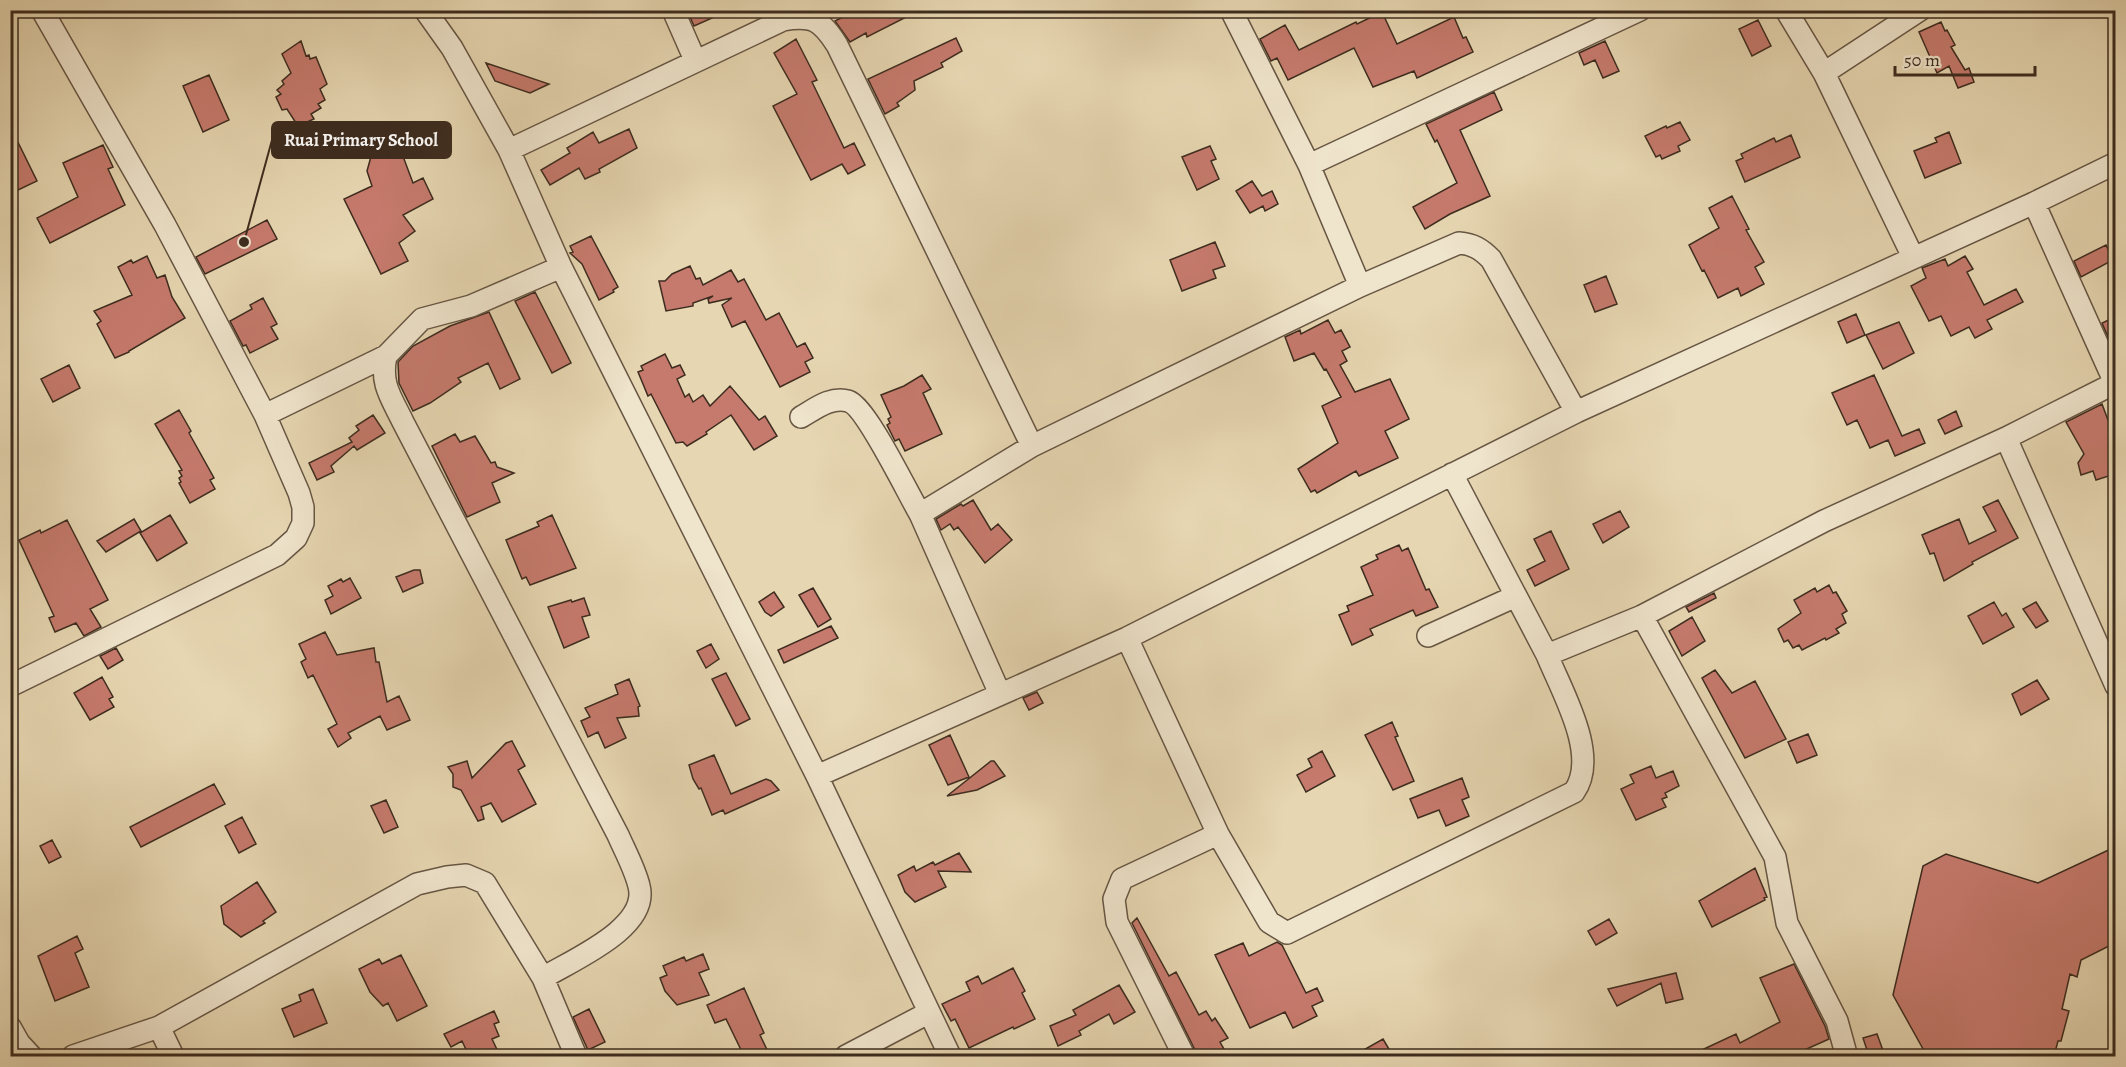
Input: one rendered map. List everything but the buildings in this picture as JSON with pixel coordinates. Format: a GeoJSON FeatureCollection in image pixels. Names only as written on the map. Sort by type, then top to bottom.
{"type":"FeatureCollection","features":[{"type":"Feature","properties":{"kind":"street"},"geometry":{"type":"LineString","coordinates":[[10,686],[277,555],[296,538],[303,523],[303,507],[265,415],[165,225],[42,10]]}},
{"type":"Feature","properties":{"kind":"street"},"geometry":{"type":"LineString","coordinates":[[425,10],[452,48],[509,150],[561,267],[817,776],[950,1056]]}},
{"type":"Feature","properties":{"kind":"street"},"geometry":{"type":"LineString","coordinates":[[673,10],[695,60]]}},
{"type":"Feature","properties":{"kind":"street"},"geometry":{"type":"LineString","coordinates":[[1231,10],[1309,165],[1360,286]]}},
{"type":"Feature","properties":{"kind":"street"},"geometry":{"type":"LineString","coordinates":[[1309,165],[1640,10]]}},
{"type":"Feature","properties":{"kind":"street"},"geometry":{"type":"LineString","coordinates":[[1786,10],[1824,73],[1913,257]]}},
{"type":"Feature","properties":{"kind":"street"},"geometry":{"type":"LineString","coordinates":[[1824,73],[1920,10]]}},
{"type":"Feature","properties":{"kind":"street"},"geometry":{"type":"LineString","coordinates":[[509,150],[783,20],[809,18],[826,28],[837,45],[1032,446]]}},
{"type":"Feature","properties":{"kind":"street"},"geometry":{"type":"LineString","coordinates":[[817,776],[1127,638],[1576,412],[2034,203],[2115,163]]}},
{"type":"Feature","properties":{"kind":"street"},"geometry":{"type":"LineString","coordinates":[[2034,203],[2115,383],[2115,388]]}},
{"type":"Feature","properties":{"kind":"street"},"geometry":{"type":"LineString","coordinates":[[920,514],[1032,446],[1360,286],[1459,243],[1470,244],[1491,259],[1576,412]]}},
{"type":"Feature","properties":{"kind":"street"},"geometry":{"type":"LineString","coordinates":[[265,415],[386,356],[422,319],[471,306],[561,267]]}},
{"type":"Feature","properties":{"kind":"street"},"geometry":{"type":"LineString","coordinates":[[386,356],[382,373],[398,411],[433,483],[618,835],[640,887],[640,906],[618,934],[543,978]]}},
{"type":"Feature","properties":{"kind":"street"},"geometry":{"type":"LineString","coordinates":[[1546,655],[1642,616],[1824,521],[2006,438],[2115,383]]}},
{"type":"Feature","properties":{"kind":"street"},"geometry":{"type":"LineString","coordinates":[[801,417],[832,400],[849,401],[860,410],[920,514],[1000,694]]}},
{"type":"Feature","properties":{"kind":"street"},"geometry":{"type":"LineString","coordinates":[[2006,438],[2108,648],[2115,686]]}},
{"type":"Feature","properties":{"kind":"street"},"geometry":{"type":"LineString","coordinates":[[1127,638],[1218,834],[1269,922],[1287,933],[1574,792],[1581,783],[1584,768],[1584,752],[1580,735],[1546,655],[1452,474]]}},
{"type":"Feature","properties":{"kind":"street"},"geometry":{"type":"LineString","coordinates":[[1428,636],[1516,596]]}},
{"type":"Feature","properties":{"kind":"street"},"geometry":{"type":"LineString","coordinates":[[1642,616],[1775,857],[1787,923],[1837,1021],[1845,1050],[1842,1056]]}},
{"type":"Feature","properties":{"kind":"street"},"geometry":{"type":"LineString","coordinates":[[1184,1056],[1117,922],[1114,899],[1122,879],[1218,834]]}},
{"type":"Feature","properties":{"kind":"street"},"geometry":{"type":"LineString","coordinates":[[73,1056],[159,1027],[417,884],[447,877],[466,876],[485,883],[543,978],[576,1056]]}},
{"type":"Feature","properties":{"kind":"street"},"geometry":{"type":"LineString","coordinates":[[846,1056],[928,1013]]}},
{"type":"Feature","properties":{"kind":"street"},"geometry":{"type":"LineString","coordinates":[[10,1027],[19,1043],[31,1056]]}},
{"type":"Feature","properties":{"kind":"street"},"geometry":{"type":"LineString","coordinates":[[159,1027],[173,1056]]}},
{"type":"Feature","properties":{"kind":"place","name":"Ruai Primary School"},"geometry":{"type":"Point","coordinates":[244,242]}}]}
